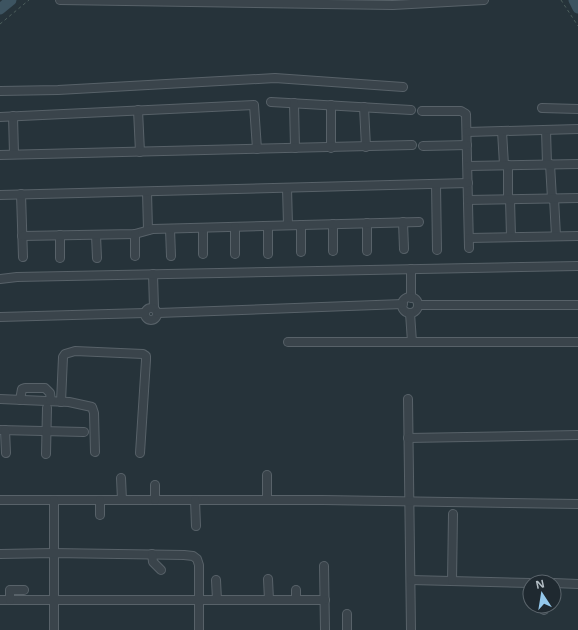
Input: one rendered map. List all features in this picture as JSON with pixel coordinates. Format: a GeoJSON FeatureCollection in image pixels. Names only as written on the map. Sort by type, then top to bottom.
{"type":"FeatureCollection","features":[{"type":"Feature","properties":{"kind":"street"},"geometry":{"type":"LineString","coordinates":[[60,0],[324,2],[393,5],[484,0]]}},
{"type":"Feature","properties":{"kind":"street"},"geometry":{"type":"LineString","coordinates":[[0,91],[58,90],[275,78],[403,87]]}},
{"type":"Feature","properties":{"kind":"street"},"geometry":{"type":"LineString","coordinates":[[271,102],[294,102],[411,110]]}},
{"type":"Feature","properties":{"kind":"street"},"geometry":{"type":"LineString","coordinates":[[294,102],[295,148]]}},
{"type":"Feature","properties":{"kind":"street"},"geometry":{"type":"LineString","coordinates":[[331,105],[331,148]]}},
{"type":"Feature","properties":{"kind":"street"},"geometry":{"type":"LineString","coordinates":[[0,117],[254,106],[257,149]]}},
{"type":"Feature","properties":{"kind":"street"},"geometry":{"type":"LineString","coordinates":[[364,107],[366,147]]}},
{"type":"Feature","properties":{"kind":"street"},"geometry":{"type":"LineString","coordinates":[[542,108],[578,109]]}},
{"type":"Feature","properties":{"kind":"street"},"geometry":{"type":"LineString","coordinates":[[138,110],[140,152]]}},
{"type":"Feature","properties":{"kind":"street"},"geometry":{"type":"LineString","coordinates":[[422,111],[461,111],[466,114],[469,248]]}},
{"type":"Feature","properties":{"kind":"street"},"geometry":{"type":"LineString","coordinates":[[13,116],[14,154]]}},
{"type":"Feature","properties":{"kind":"street"},"geometry":{"type":"LineString","coordinates":[[467,132],[578,129]]}},
{"type":"Feature","properties":{"kind":"street"},"geometry":{"type":"LineString","coordinates":[[546,130],[556,236]]}},
{"type":"Feature","properties":{"kind":"street"},"geometry":{"type":"LineString","coordinates":[[502,131],[509,199],[511,237]]}},
{"type":"Feature","properties":{"kind":"street"},"geometry":{"type":"LineString","coordinates":[[0,155],[412,145]]}},
{"type":"Feature","properties":{"kind":"street"},"geometry":{"type":"LineString","coordinates":[[422,146],[467,145]]}},
{"type":"Feature","properties":{"kind":"street"},"geometry":{"type":"LineString","coordinates":[[468,166],[578,164]]}},
{"type":"Feature","properties":{"kind":"street"},"geometry":{"type":"LineString","coordinates":[[0,195],[468,183]]}},
{"type":"Feature","properties":{"kind":"street"},"geometry":{"type":"LineString","coordinates":[[436,184],[437,250]]}},
{"type":"Feature","properties":{"kind":"street"},"geometry":{"type":"LineString","coordinates":[[287,188],[288,225]]}},
{"type":"Feature","properties":{"kind":"street"},"geometry":{"type":"LineString","coordinates":[[147,192],[148,230]]}},
{"type":"Feature","properties":{"kind":"street"},"geometry":{"type":"LineString","coordinates":[[21,194],[23,257]]}},
{"type":"Feature","properties":{"kind":"street"},"geometry":{"type":"LineString","coordinates":[[468,200],[578,198]]}},
{"type":"Feature","properties":{"kind":"street"},"geometry":{"type":"LineString","coordinates":[[403,222],[404,249]]}},
{"type":"Feature","properties":{"kind":"street"},"geometry":{"type":"LineString","coordinates":[[22,236],[134,234],[148,230],[170,229],[419,222]]}},
{"type":"Feature","properties":{"kind":"street"},"geometry":{"type":"LineString","coordinates":[[367,223],[368,251]]}},
{"type":"Feature","properties":{"kind":"street"},"geometry":{"type":"LineString","coordinates":[[333,224],[333,252]]}},
{"type":"Feature","properties":{"kind":"street"},"geometry":{"type":"LineString","coordinates":[[301,225],[301,252]]}},
{"type":"Feature","properties":{"kind":"street"},"geometry":{"type":"LineString","coordinates":[[268,226],[268,254]]}},
{"type":"Feature","properties":{"kind":"street"},"geometry":{"type":"LineString","coordinates":[[235,227],[235,254]]}},
{"type":"Feature","properties":{"kind":"street"},"geometry":{"type":"LineString","coordinates":[[203,228],[203,254]]}},
{"type":"Feature","properties":{"kind":"street"},"geometry":{"type":"LineString","coordinates":[[170,229],[171,256]]}},
{"type":"Feature","properties":{"kind":"street"},"geometry":{"type":"LineString","coordinates":[[134,234],[134,256]]}},
{"type":"Feature","properties":{"kind":"street"},"geometry":{"type":"LineString","coordinates":[[60,235],[60,258]]}},
{"type":"Feature","properties":{"kind":"street"},"geometry":{"type":"LineString","coordinates":[[96,235],[97,258]]}},
{"type":"Feature","properties":{"kind":"street"},"geometry":{"type":"LineString","coordinates":[[469,238],[578,236]]}},
{"type":"Feature","properties":{"kind":"street"},"geometry":{"type":"LineString","coordinates":[[0,279],[17,277],[578,266]]}},
{"type":"Feature","properties":{"kind":"street"},"geometry":{"type":"LineString","coordinates":[[411,269],[411,298]]}},
{"type":"Feature","properties":{"kind":"street"},"geometry":{"type":"LineString","coordinates":[[153,274],[156,310]]}},
{"type":"Feature","properties":{"kind":"street"},"geometry":{"type":"LineString","coordinates":[[403,304],[405,300],[411,298],[416,300],[418,305]]}},
{"type":"Feature","properties":{"kind":"street"},"geometry":{"type":"LineString","coordinates":[[0,317],[145,313],[147,309],[403,304]]}},
{"type":"Feature","properties":{"kind":"street"},"geometry":{"type":"LineString","coordinates":[[403,304],[405,311],[410,313]]}},
{"type":"Feature","properties":{"kind":"street"},"geometry":{"type":"LineString","coordinates":[[418,305],[578,305]]}},
{"type":"Feature","properties":{"kind":"street"},"geometry":{"type":"LineString","coordinates":[[410,313],[415,311],[418,305]]}},
{"type":"Feature","properties":{"kind":"street"},"geometry":{"type":"LineString","coordinates":[[410,313],[412,342]]}},
{"type":"Feature","properties":{"kind":"street"},"geometry":{"type":"LineString","coordinates":[[288,342],[578,342]]}},
{"type":"Feature","properties":{"kind":"street"},"geometry":{"type":"LineString","coordinates":[[61,402],[63,357],[65,354],[75,351],[143,354],[146,356],[146,360],[140,453]]}},
{"type":"Feature","properties":{"kind":"street"},"geometry":{"type":"LineString","coordinates":[[20,400],[22,389],[45,388],[48,390],[49,404],[46,430],[46,454]]}},
{"type":"Feature","properties":{"kind":"street"},"geometry":{"type":"LineString","coordinates":[[0,399],[49,404],[69,402],[92,407],[94,413],[95,452]]}},
{"type":"Feature","properties":{"kind":"street"},"geometry":{"type":"LineString","coordinates":[[408,399],[411,630]]}},
{"type":"Feature","properties":{"kind":"street"},"geometry":{"type":"LineString","coordinates":[[6,453],[3,430],[84,432]]}},
{"type":"Feature","properties":{"kind":"street"},"geometry":{"type":"LineString","coordinates":[[408,438],[578,436]]}},
{"type":"Feature","properties":{"kind":"street"},"geometry":{"type":"LineString","coordinates":[[267,474],[267,500]]}},
{"type":"Feature","properties":{"kind":"street"},"geometry":{"type":"LineString","coordinates":[[121,478],[122,500]]}},
{"type":"Feature","properties":{"kind":"street"},"geometry":{"type":"LineString","coordinates":[[155,485],[155,500]]}},
{"type":"Feature","properties":{"kind":"street"},"geometry":{"type":"LineString","coordinates":[[0,500],[267,500],[578,504]]}},
{"type":"Feature","properties":{"kind":"street"},"geometry":{"type":"LineString","coordinates":[[54,500],[54,630]]}},
{"type":"Feature","properties":{"kind":"street"},"geometry":{"type":"LineString","coordinates":[[100,500],[100,515]]}},
{"type":"Feature","properties":{"kind":"street"},"geometry":{"type":"LineString","coordinates":[[195,500],[196,526]]}},
{"type":"Feature","properties":{"kind":"street"},"geometry":{"type":"LineString","coordinates":[[452,581],[453,514]]}},
{"type":"Feature","properties":{"kind":"street"},"geometry":{"type":"LineString","coordinates":[[0,554],[152,554],[193,556],[197,559],[199,565],[200,630]]}},
{"type":"Feature","properties":{"kind":"street"},"geometry":{"type":"LineString","coordinates":[[152,554],[153,562],[161,570]]}},
{"type":"Feature","properties":{"kind":"street"},"geometry":{"type":"LineString","coordinates":[[324,566],[325,630]]}},
{"type":"Feature","properties":{"kind":"street"},"geometry":{"type":"LineString","coordinates":[[216,580],[217,600]]}},
{"type":"Feature","properties":{"kind":"street"},"geometry":{"type":"LineString","coordinates":[[268,580],[269,600]]}},
{"type":"Feature","properties":{"kind":"street"},"geometry":{"type":"LineString","coordinates":[[411,580],[522,583]]}},
{"type":"Feature","properties":{"kind":"street"},"geometry":{"type":"LineString","coordinates":[[562,583],[578,584]]}},
{"type":"Feature","properties":{"kind":"street"},"geometry":{"type":"LineString","coordinates":[[10,600],[10,590],[24,590]]}},
{"type":"Feature","properties":{"kind":"street"},"geometry":{"type":"LineString","coordinates":[[296,590],[296,600]]}},
{"type":"Feature","properties":{"kind":"street"},"geometry":{"type":"LineString","coordinates":[[0,600],[325,600]]}},
{"type":"Feature","properties":{"kind":"street"},"geometry":{"type":"LineString","coordinates":[[347,614],[348,630]]}},
{"type":"Feature","properties":{"kind":"path"},"geometry":{"type":"LineString","coordinates":[[0,24],[29,0]]}},
{"type":"Feature","properties":{"kind":"path"},"geometry":{"type":"LineString","coordinates":[[561,0],[578,26]]}},
{"type":"Feature","properties":{"kind":"waterway"},"geometry":{"type":"LineString","coordinates":[[0,9],[11,0]]}},
{"type":"Feature","properties":{"kind":"waterway"},"geometry":{"type":"LineString","coordinates":[[574,0],[578,8]]}}]}
